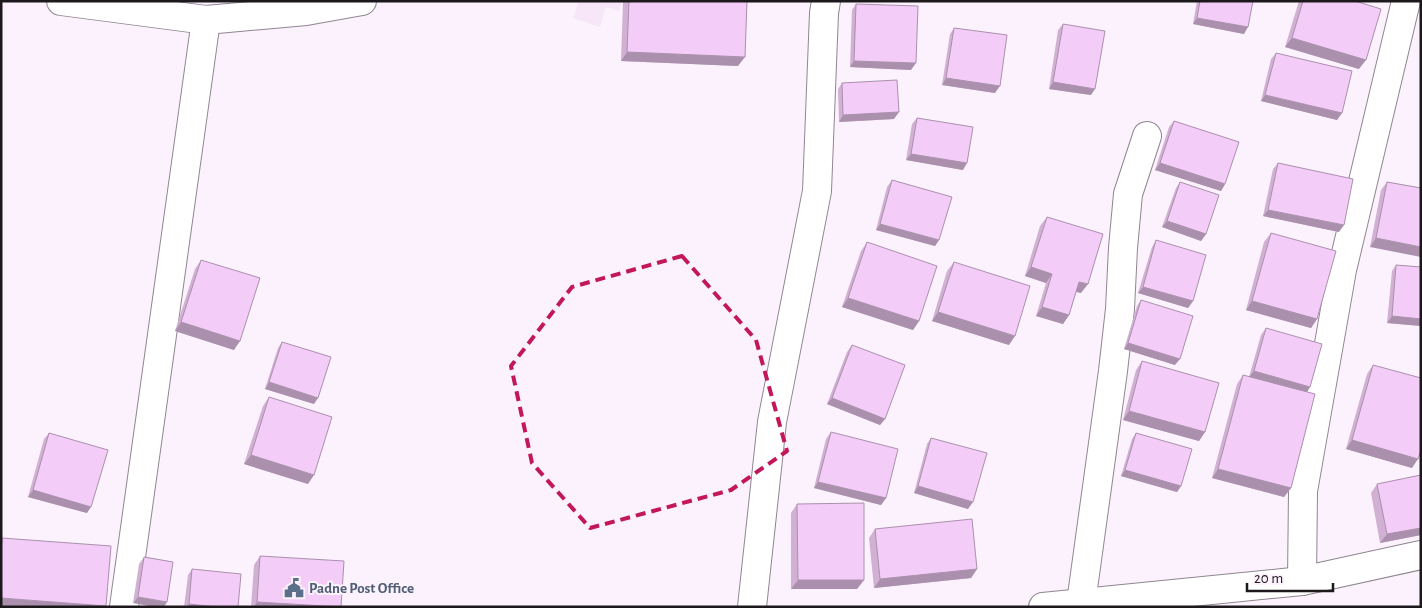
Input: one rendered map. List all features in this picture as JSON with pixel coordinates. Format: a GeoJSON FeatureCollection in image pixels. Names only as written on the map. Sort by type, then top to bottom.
{"type":"FeatureCollection","features":[{"type":"Feature","properties":{"kind":"street"},"geometry":{"type":"LineString","coordinates":[[61,1],[206,20],[306,11],[362,1]]}},
{"type":"Feature","properties":{"kind":"street"},"geometry":{"type":"LineString","coordinates":[[752,607],[772,422],[817,191],[826,1]]}},
{"type":"Feature","properties":{"kind":"street"},"geometry":{"type":"LineString","coordinates":[[1302,581],[1303,491],[1340,279],[1406,1]]}},
{"type":"Feature","properties":{"kind":"street"},"geometry":{"type":"LineString","coordinates":[[124,607],[206,20]]}},
{"type":"Feature","properties":{"kind":"street"},"geometry":{"type":"LineString","coordinates":[[1081,603],[1113,371],[1120,309],[1122,248],[1128,194],[1147,136]]}},
{"type":"Feature","properties":{"kind":"street"},"geometry":{"type":"LineString","coordinates":[[1043,607],[1302,581],[1421,555]]}},
{"type":"Feature","properties":{"kind":"highlighted area"},"geometry":{"type":"Polygon","coordinates":[[[682,256],[756,340],[787,451],[731,490],[590,528],[532,463],[511,366],[572,287],[682,256]]]}},
{"type":"Feature","properties":{"kind":"shaded area"},"geometry":{"type":"Polygon","coordinates":[[[579,1],[622,1],[619,11],[606,7],[600,27],[573,18],[579,1]]]}},
{"type":"Feature","properties":{"kind":"building"},"geometry":{"type":"Polygon","coordinates":[[[629,1],[747,1],[745,57],[627,52],[629,1]]]}},
{"type":"Feature","properties":{"kind":"building"},"geometry":{"type":"Polygon","coordinates":[[[1200,1],[1253,1],[1248,27],[1197,18],[1200,1]]]}},
{"type":"Feature","properties":{"kind":"building"},"geometry":{"type":"Polygon","coordinates":[[[1303,1],[1355,1],[1381,9],[1366,60],[1292,38],[1303,1]]]}},
{"type":"Feature","properties":{"kind":"building"},"geometry":{"type":"Polygon","coordinates":[[[856,4],[918,6],[916,63],[854,61],[856,4]]]}},
{"type":"Feature","properties":{"kind":"building"},"geometry":{"type":"Polygon","coordinates":[[[1063,24],[1105,31],[1095,89],[1053,82],[1063,24]]]}},
{"type":"Feature","properties":{"kind":"building"},"geometry":{"type":"Polygon","coordinates":[[[954,28],[1007,35],[1000,86],[946,78],[954,28]]]}},
{"type":"Feature","properties":{"kind":"building"},"geometry":{"type":"Polygon","coordinates":[[[1276,53],[1352,71],[1342,113],[1265,95],[1276,53]]]}},
{"type":"Feature","properties":{"kind":"building"},"geometry":{"type":"Polygon","coordinates":[[[897,80],[899,112],[843,115],[842,83],[897,80]]]}},
{"type":"Feature","properties":{"kind":"building"},"geometry":{"type":"Polygon","coordinates":[[[917,118],[973,127],[967,163],[911,154],[917,118]]]}},
{"type":"Feature","properties":{"kind":"building"},"geometry":{"type":"Polygon","coordinates":[[[1174,121],[1239,142],[1225,184],[1160,163],[1174,121]]]}},
{"type":"Feature","properties":{"kind":"building"},"geometry":{"type":"Polygon","coordinates":[[[1278,163],[1353,179],[1344,225],[1268,210],[1278,163]]]}},
{"type":"Feature","properties":{"kind":"building"},"geometry":{"type":"Polygon","coordinates":[[[892,180],[952,197],[939,240],[880,224],[892,180]]]}},
{"type":"Feature","properties":{"kind":"building"},"geometry":{"type":"Polygon","coordinates":[[[1180,182],[1219,195],[1206,234],[1167,221],[1180,182]]]}},
{"type":"Feature","properties":{"kind":"building"},"geometry":{"type":"Polygon","coordinates":[[[1387,182],[1421,188],[1421,247],[1376,238],[1387,182]]]}},
{"type":"Feature","properties":{"kind":"building"},"geometry":{"type":"Polygon","coordinates":[[[1047,217],[1103,234],[1088,284],[1079,282],[1069,315],[1042,307],[1052,274],[1031,267],[1047,217]]]}},
{"type":"Feature","properties":{"kind":"building"},"geometry":{"type":"Polygon","coordinates":[[[1271,233],[1336,251],[1317,319],[1252,301],[1271,233]]]}},
{"type":"Feature","properties":{"kind":"building"},"geometry":{"type":"Polygon","coordinates":[[[1156,240],[1206,255],[1193,301],[1143,287],[1156,240]]]}},
{"type":"Feature","properties":{"kind":"building"},"geometry":{"type":"Polygon","coordinates":[[[867,242],[937,266],[919,321],[848,298],[867,242]]]}},
{"type":"Feature","properties":{"kind":"building"},"geometry":{"type":"Polygon","coordinates":[[[201,260],[260,278],[240,341],[181,322],[201,260]]]}},
{"type":"Feature","properties":{"kind":"building"},"geometry":{"type":"Polygon","coordinates":[[[954,262],[1030,286],[1015,336],[938,312],[954,262]]]}},
{"type":"Feature","properties":{"kind":"building"},"geometry":{"type":"Polygon","coordinates":[[[1396,265],[1421,267],[1421,319],[1392,316],[1396,265]]]}},
{"type":"Feature","properties":{"kind":"building"},"geometry":{"type":"Polygon","coordinates":[[[1141,300],[1193,316],[1180,359],[1128,343],[1141,300]]]}},
{"type":"Feature","properties":{"kind":"building"},"geometry":{"type":"Polygon","coordinates":[[[1266,328],[1322,344],[1310,387],[1254,371],[1266,328]]]}},
{"type":"Feature","properties":{"kind":"building"},"geometry":{"type":"Polygon","coordinates":[[[282,342],[331,357],[318,398],[269,382],[282,342]]]}},
{"type":"Feature","properties":{"kind":"building"},"geometry":{"type":"Polygon","coordinates":[[[852,345],[905,365],[885,419],[832,398],[852,345]]]}},
{"type":"Feature","properties":{"kind":"building"},"geometry":{"type":"Polygon","coordinates":[[[1142,361],[1219,383],[1205,432],[1129,411],[1142,361]]]}},
{"type":"Feature","properties":{"kind":"building"},"geometry":{"type":"Polygon","coordinates":[[[1373,365],[1421,378],[1421,450],[1418,459],[1352,440],[1373,365]]]}},
{"type":"Feature","properties":{"kind":"building"},"geometry":{"type":"Polygon","coordinates":[[[1243,375],[1315,394],[1291,488],[1218,469],[1243,375]]]}},
{"type":"Feature","properties":{"kind":"building"},"geometry":{"type":"Polygon","coordinates":[[[269,397],[332,417],[314,475],[251,455],[269,397]]]}},
{"type":"Feature","properties":{"kind":"building"},"geometry":{"type":"Polygon","coordinates":[[[831,432],[898,449],[886,498],[818,482],[831,432]]]}},
{"type":"Feature","properties":{"kind":"building"},"geometry":{"type":"Polygon","coordinates":[[[49,433],[108,450],[91,507],[33,490],[49,433]]]}},
{"type":"Feature","properties":{"kind":"building"},"geometry":{"type":"Polygon","coordinates":[[[1136,433],[1192,449],[1181,486],[1125,470],[1136,433]]]}},
{"type":"Feature","properties":{"kind":"building"},"geometry":{"type":"Polygon","coordinates":[[[931,438],[987,453],[973,502],[918,486],[931,438]]]}},
{"type":"Feature","properties":{"kind":"building"},"geometry":{"type":"Polygon","coordinates":[[[1421,475],[1421,528],[1387,534],[1377,484],[1421,475]]]}},
{"type":"Feature","properties":{"kind":"building"},"geometry":{"type":"Polygon","coordinates":[[[864,503],[864,580],[798,580],[797,504],[864,503]]]}},
{"type":"Feature","properties":{"kind":"building"},"geometry":{"type":"Polygon","coordinates":[[[972,519],[977,569],[880,579],[875,529],[972,519]]]}},
{"type":"Feature","properties":{"kind":"building"},"geometry":{"type":"Polygon","coordinates":[[[2,538],[111,546],[106,606],[1,598],[2,538]]]}},
{"type":"Feature","properties":{"kind":"building","name":"Padne Post Office"},"geometry":{"type":"Polygon","coordinates":[[[260,556],[344,561],[341,607],[257,602],[260,556]]]}},
{"type":"Feature","properties":{"kind":"building"},"geometry":{"type":"Polygon","coordinates":[[[144,557],[173,562],[167,602],[138,597],[144,557]]]}},
{"type":"Feature","properties":{"kind":"building"},"geometry":{"type":"Polygon","coordinates":[[[192,569],[241,574],[238,607],[189,604],[192,569]]]}},
{"type":"Feature","properties":{"kind":"place","name":"Padne Post Office"},"geometry":{"type":"Point","coordinates":[294,588]}}]}
